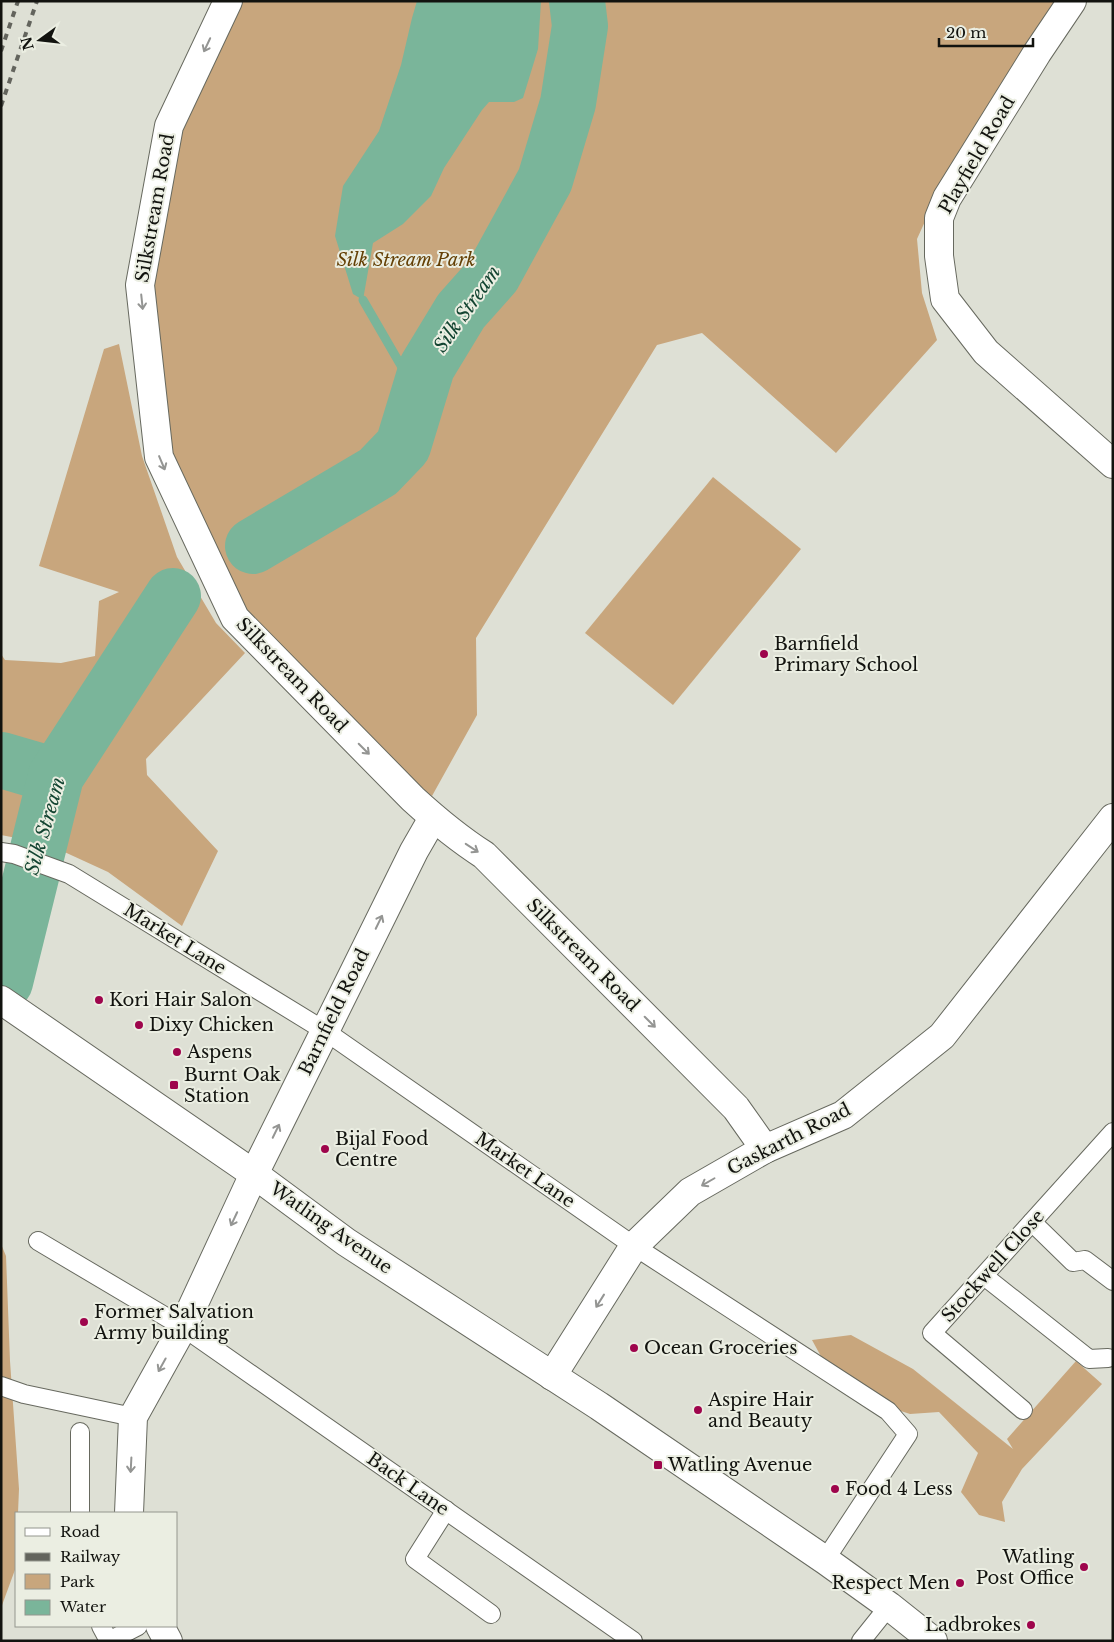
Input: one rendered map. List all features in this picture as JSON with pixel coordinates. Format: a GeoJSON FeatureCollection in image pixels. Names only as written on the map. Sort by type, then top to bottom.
{"type":"FeatureCollection","features":[{"type":"Feature","properties":{"kind":"street","name":"Silkstream Road"},"geometry":{"type":"LineString","coordinates":[[228,1],[169,126],[140,285],[159,457],[235,618],[413,799],[433,818],[484,855],[736,1108],[765,1149]]}},
{"type":"Feature","properties":{"kind":"street","name":"Playfield Road"},"geometry":{"type":"LineString","coordinates":[[1072,1],[1037,53],[947,198],[939,218],[939,256],[945,300],[986,352],[1113,464]]}},
{"type":"Feature","properties":{"kind":"street","name":"Barnfield Road"},"geometry":{"type":"LineString","coordinates":[[129,1512],[134,1418],[183,1327],[254,1174],[414,851],[433,818]]}},
{"type":"Feature","properties":{"kind":"street","name":"Gaskarth Road"},"geometry":{"type":"LineString","coordinates":[[552,1376],[634,1246],[690,1192],[765,1149],[843,1115],[942,1036],[1113,818]]}},
{"type":"Feature","properties":{"kind":"street","name":"Watling Avenue"},"geometry":{"type":"LineString","coordinates":[[1,1000],[254,1174],[346,1242],[552,1376],[825,1560],[890,1606],[934,1641]]}},
{"type":"Feature","properties":{"kind":"street"},"geometry":{"type":"LineString","coordinates":[[161,1627],[168,1641]]}},
{"type":"Feature","properties":{"kind":"lane","name":"Market Lane"},"geometry":{"type":"LineString","coordinates":[[1,852],[14,854],[69,874],[325,1031],[634,1246],[888,1411],[908,1434],[825,1560]]}},
{"type":"Feature","properties":{"kind":"lane","name":"Stockwell Close"},"geometry":{"type":"LineString","coordinates":[[1023,1410],[932,1333],[1113,1132]]}},
{"type":"Feature","properties":{"kind":"lane"},"geometry":{"type":"LineString","coordinates":[[1032,1222],[1073,1262],[1085,1260],[1113,1282]]}},
{"type":"Feature","properties":{"kind":"lane","name":"Back Lane"},"geometry":{"type":"LineString","coordinates":[[38,1241],[183,1327],[633,1641]]}},
{"type":"Feature","properties":{"kind":"lane"},"geometry":{"type":"LineString","coordinates":[[984,1276],[1089,1359],[1108,1358]]}},
{"type":"Feature","properties":{"kind":"lane"},"geometry":{"type":"LineString","coordinates":[[1,1386],[24,1394],[134,1418]]}},
{"type":"Feature","properties":{"kind":"lane"},"geometry":{"type":"LineString","coordinates":[[80,1432],[80,1512]]}},
{"type":"Feature","properties":{"kind":"lane"},"geometry":{"type":"LineString","coordinates":[[446,1510],[415,1559],[491,1614]]}},
{"type":"Feature","properties":{"kind":"lane"},"geometry":{"type":"LineString","coordinates":[[861,1641],[890,1606]]}},
{"type":"Feature","properties":{"kind":"lane"},"geometry":{"type":"LineString","coordinates":[[102,1627],[109,1641],[136,1627]]}},
{"type":"Feature","properties":{"kind":"green space","name":"Silk Stream Park"},"geometry":{"type":"Polygon","coordinates":[[[225,1],[1055,1],[937,195],[917,239],[922,293],[937,340],[836,453],[702,333],[657,345],[476,638],[477,715],[432,796],[393,771],[233,618],[160,461],[141,286],[168,122],[225,1]]]}},
{"type":"Feature","properties":{"kind":"green space"},"geometry":{"type":"Polygon","coordinates":[[[119,344],[142,456],[177,557],[216,623],[245,653],[146,759],[147,775],[218,851],[182,926],[108,872],[47,844],[1,835],[1,654],[5,660],[61,663],[95,656],[99,601],[119,592],[39,566],[104,349],[119,344]]]}},
{"type":"Feature","properties":{"kind":"green space"},"geometry":{"type":"Polygon","coordinates":[[[713,477],[801,549],[673,705],[585,633],[713,477]]]}},
{"type":"Feature","properties":{"kind":"green space"},"geometry":{"type":"Polygon","coordinates":[[[1,1244],[6,1256],[10,1361],[19,1489],[18,1512],[15,1512],[15,1570],[1,1608],[1,1244]]]}},
{"type":"Feature","properties":{"kind":"green space"},"geometry":{"type":"Polygon","coordinates":[[[851,1335],[913,1369],[1013,1449],[1007,1439],[1076,1361],[1102,1384],[1022,1469],[1002,1502],[1005,1522],[979,1515],[961,1492],[978,1453],[939,1412],[910,1414],[840,1391],[812,1340],[851,1335]]]}},
{"type":"Feature","properties":{"kind":"water"},"geometry":{"type":"Polygon","coordinates":[[[417,1],[541,1],[538,49],[523,98],[514,102],[489,102],[444,168],[431,196],[403,224],[373,243],[363,300],[353,294],[335,236],[343,186],[379,131],[401,65],[417,1]]]}},
{"type":"Feature","properties":{"kind":"waterway","name":"Silk Stream"},"geometry":{"type":"LineString","coordinates":[[253,546],[378,472],[403,446],[427,367],[461,311],[493,275],[545,180],[568,103],[580,26],[577,1]]}},
{"type":"Feature","properties":{"kind":"waterway"},"geometry":{"type":"LineString","coordinates":[[363,300],[403,369],[422,384]]}},
{"type":"Feature","properties":{"kind":"waterway","name":"Silk Stream"},"geometry":{"type":"LineString","coordinates":[[5,982],[56,776],[173,596]]}},
{"type":"Feature","properties":{"kind":"waterway"},"geometry":{"type":"LineString","coordinates":[[1,760],[56,776]]}},
{"type":"Feature","properties":{"kind":"waterway","name":"Silk Stream"},"geometry":{"type":"LineString","coordinates":[[1,995],[5,982]]}},
{"type":"Feature","properties":{"kind":"railway"},"geometry":{"type":"LineString","coordinates":[[1,51],[18,1]]}},
{"type":"Feature","properties":{"kind":"railway"},"geometry":{"type":"LineString","coordinates":[[1,106],[37,1]]}},
{"type":"Feature","properties":{"kind":"place","name":"Barnfield Primary School"},"geometry":{"type":"Point","coordinates":[764,654]}},
{"type":"Feature","properties":{"kind":"place","name":"Kori Hair Salon"},"geometry":{"type":"Point","coordinates":[99,1000]}},
{"type":"Feature","properties":{"kind":"place","name":"Dixy Chicken"},"geometry":{"type":"Point","coordinates":[139,1025]}},
{"type":"Feature","properties":{"kind":"place","name":"Aspens"},"geometry":{"type":"Point","coordinates":[177,1052]}},
{"type":"Feature","properties":{"kind":"place","name":"Burnt Oak Station"},"geometry":{"type":"Point","coordinates":[174,1085]}},
{"type":"Feature","properties":{"kind":"place","name":"Bijal Food Centre"},"geometry":{"type":"Point","coordinates":[325,1149]}},
{"type":"Feature","properties":{"kind":"place","name":"Former Salvation Army building"},"geometry":{"type":"Point","coordinates":[84,1322]}},
{"type":"Feature","properties":{"kind":"place","name":"Ocean Groceries"},"geometry":{"type":"Point","coordinates":[634,1348]}},
{"type":"Feature","properties":{"kind":"place","name":"Aspire Hair and Beauty"},"geometry":{"type":"Point","coordinates":[698,1410]}},
{"type":"Feature","properties":{"kind":"place","name":"Watling Avenue"},"geometry":{"type":"Point","coordinates":[658,1465]}},
{"type":"Feature","properties":{"kind":"place","name":"Food 4 Less"},"geometry":{"type":"Point","coordinates":[835,1489]}},
{"type":"Feature","properties":{"kind":"place","name":"Watling Post Office"},"geometry":{"type":"Point","coordinates":[1084,1567]}},
{"type":"Feature","properties":{"kind":"place","name":"Respect Men"},"geometry":{"type":"Point","coordinates":[960,1583]}},
{"type":"Feature","properties":{"kind":"place","name":"Ladbrokes"},"geometry":{"type":"Point","coordinates":[1031,1625]}}]}
